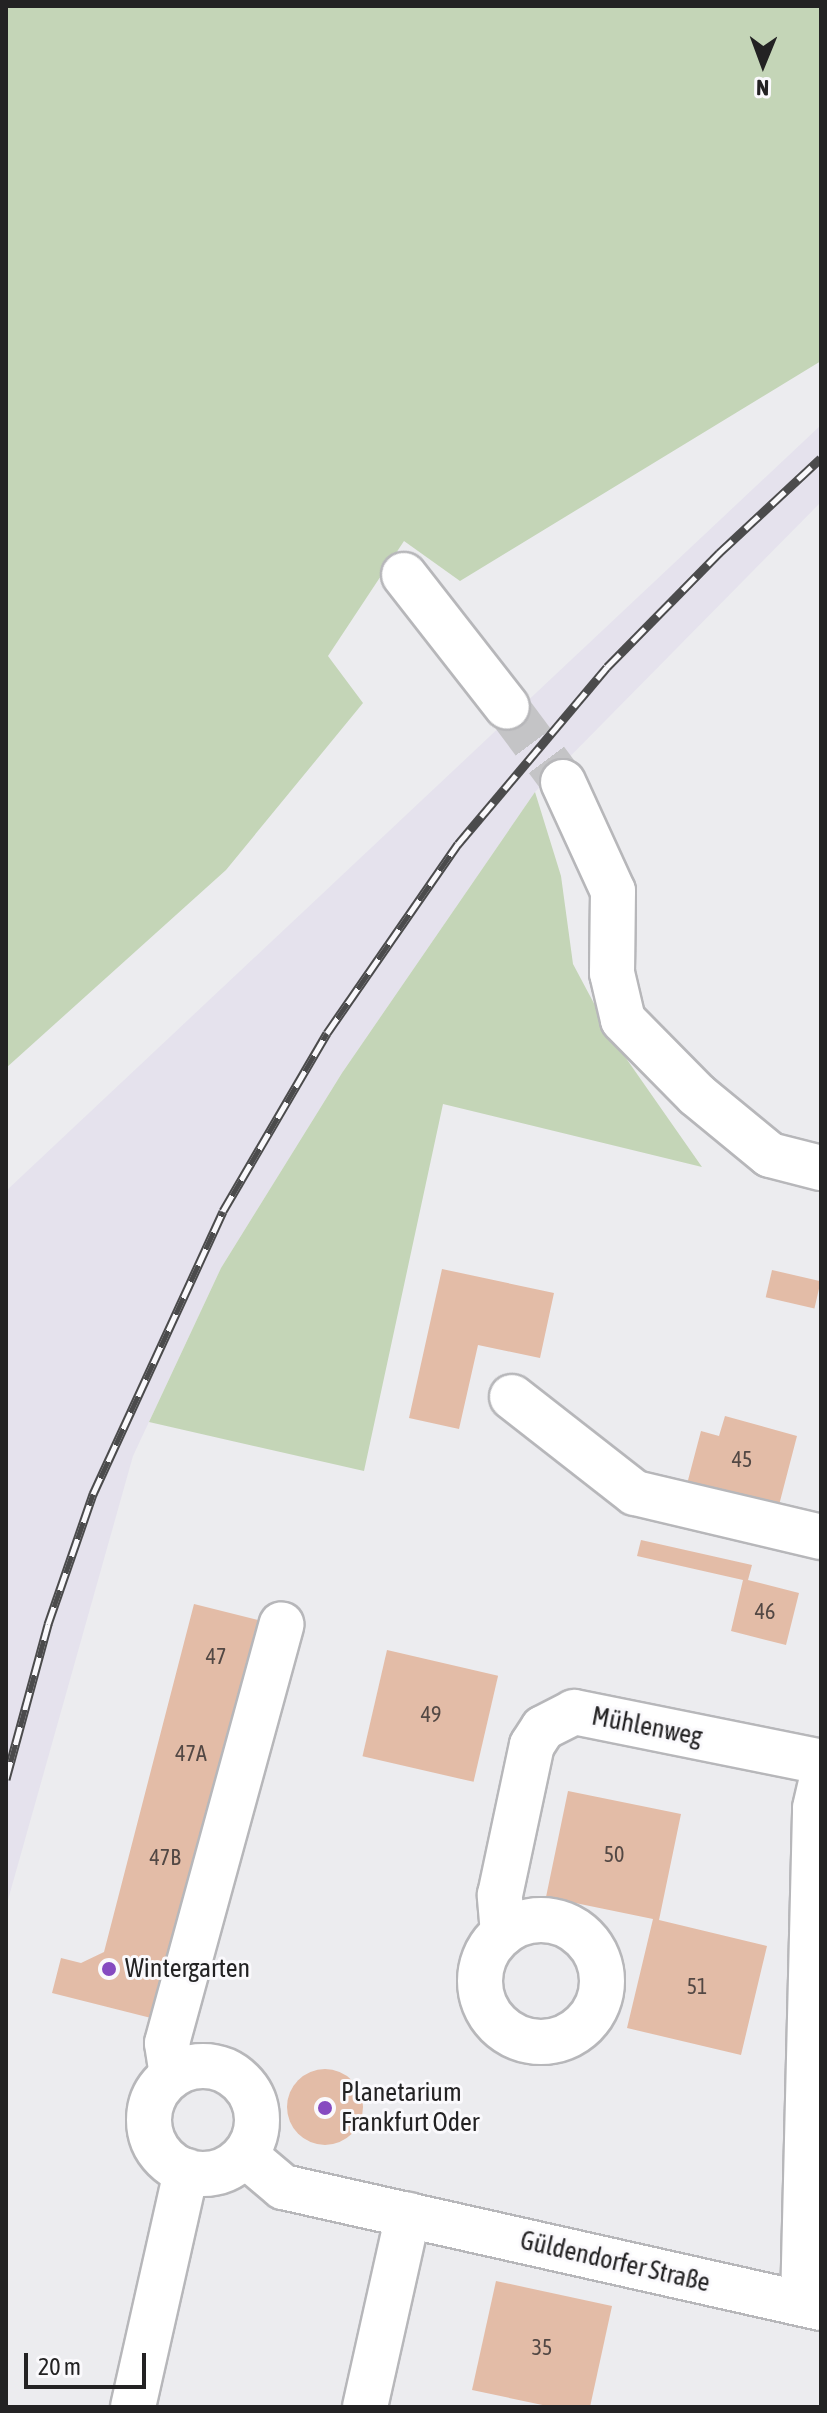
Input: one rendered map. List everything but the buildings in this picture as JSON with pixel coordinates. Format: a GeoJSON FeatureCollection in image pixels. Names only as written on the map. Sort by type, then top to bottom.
{"type":"FeatureCollection","features":[{"type":"Feature","properties":{"kind":"street"},"geometry":{"type":"LineString","coordinates":[[404,575],[507,707]]}},
{"type":"Feature","properties":{"kind":"street"},"geometry":{"type":"LineString","coordinates":[[563,782],[613,891],[612,973],[623,1020],[697,1095],[770,1155],[821,1168]]}},
{"type":"Feature","properties":{"kind":"street"},"geometry":{"type":"LineString","coordinates":[[512,1397],[635,1493],[821,1537]]}},
{"type":"Feature","properties":{"kind":"street"},"geometry":{"type":"LineString","coordinates":[[172,2075],[167,2043],[282,1624]]}},
{"type":"Feature","properties":{"kind":"street","name":"Mühlenweg"},"geometry":{"type":"LineString","coordinates":[[503,1933],[500,1895],[532,1745],[543,1728],[574,1712],[821,1762]]}},
{"type":"Feature","properties":{"kind":"street"},"geometry":{"type":"LineString","coordinates":[[812,2306],[815,1808],[821,1782]]}},
{"type":"Feature","properties":{"kind":"street"},"geometry":{"type":"LineString","coordinates":[[188,2068],[222,2069],[249,2091],[257,2124],[245,2155],[220,2172],[196,2174],[163,2157],[153,2141],[148,2123],[150,2105],[159,2088],[172,2075],[188,2068]]}},
{"type":"Feature","properties":{"kind":"street","name":"Güldendorfer Straße"},"geometry":{"type":"LineString","coordinates":[[245,2155],[283,2187],[812,2306]]}},
{"type":"Feature","properties":{"kind":"street"},"geometry":{"type":"LineString","coordinates":[[133,2407],[186,2171]]}},
{"type":"Feature","properties":{"kind":"street"},"geometry":{"type":"LineString","coordinates":[[365,2407],[408,2215]]}},
{"type":"Feature","properties":{"kind":"shaded area"},"geometry":{"type":"Polygon","coordinates":[[[821,425],[821,502],[535,792],[342,1073],[221,1268],[133,1456],[6,1907],[6,1191],[821,425]]]}},
{"type":"Feature","properties":{"kind":"green space"},"geometry":{"type":"Polygon","coordinates":[[[6,6],[821,6],[821,361],[460,581],[404,541],[328,656],[363,703],[226,870],[6,1068],[6,6]]]}},
{"type":"Feature","properties":{"kind":"green space"},"geometry":{"type":"Polygon","coordinates":[[[535,792],[561,876],[573,964],[614,1041],[702,1167],[443,1104],[364,1471],[149,1422],[221,1268],[342,1073],[535,792]]]}},
{"type":"Feature","properties":{"kind":"tunnel"},"geometry":{"type":"LineString","coordinates":[[507,707],[563,782]]}},
{"type":"Feature","properties":{"kind":"railway"},"geometry":{"type":"LineString","coordinates":[[6,1779],[48,1624],[93,1494],[223,1211],[327,1033],[458,844],[607,667],[719,553],[821,458]]}},
{"type":"Feature","properties":{"kind":"place","name":"Wintergarten"},"geometry":{"type":"Point","coordinates":[109,1969]}},
{"type":"Feature","properties":{"kind":"place","name":"Planetarium Frankfurt Oder"},"geometry":{"type":"Point","coordinates":[325,2108]}}]}
